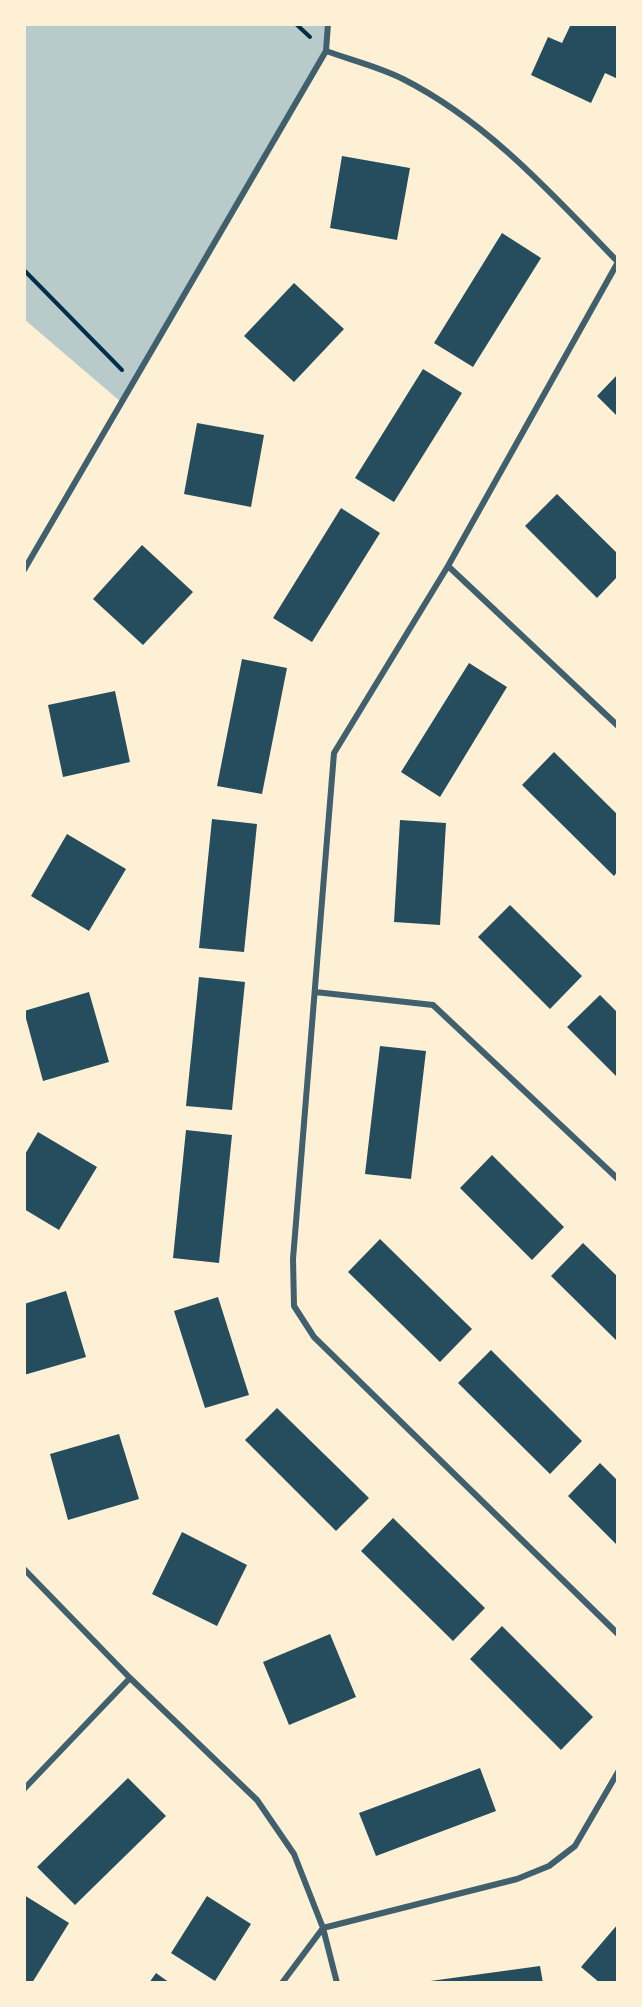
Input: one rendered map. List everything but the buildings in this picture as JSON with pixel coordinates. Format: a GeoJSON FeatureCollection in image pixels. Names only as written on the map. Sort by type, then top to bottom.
{"type":"FeatureCollection","features":[{"type":"Feature","properties":{"kind":"street"},"geometry":{"type":"LineString","coordinates":[[24,570],[326,51],[328,24]]}},
{"type":"Feature","properties":{"kind":"street"},"geometry":{"type":"LineString","coordinates":[[326,51],[403,79],[465,117],[544,184],[618,262],[448,566],[334,753],[293,1259],[294,1306],[314,1336],[618,1634]]}},
{"type":"Feature","properties":{"kind":"street"},"geometry":{"type":"LineString","coordinates":[[448,566],[618,726]]}},
{"type":"Feature","properties":{"kind":"street"},"geometry":{"type":"LineString","coordinates":[[315,992],[433,1005],[618,1179]]}},
{"type":"Feature","properties":{"kind":"street"},"geometry":{"type":"LineString","coordinates":[[24,1569],[130,1678],[257,1800],[294,1854],[323,1928],[337,1983]]}},
{"type":"Feature","properties":{"kind":"street"},"geometry":{"type":"LineString","coordinates":[[24,1789],[130,1678]]}},
{"type":"Feature","properties":{"kind":"street"},"geometry":{"type":"LineString","coordinates":[[282,1983],[323,1928],[517,1879],[549,1866],[575,1846],[618,1772]]}},
{"type":"Feature","properties":{"kind":"path"},"geometry":{"type":"LineString","coordinates":[[24,270],[133,381]]}},
{"type":"Feature","properties":{"kind":"shaded area"},"geometry":{"type":"Polygon","coordinates":[[[24,24],[328,24],[326,51],[121,402],[24,319],[24,24]]]}}]}
